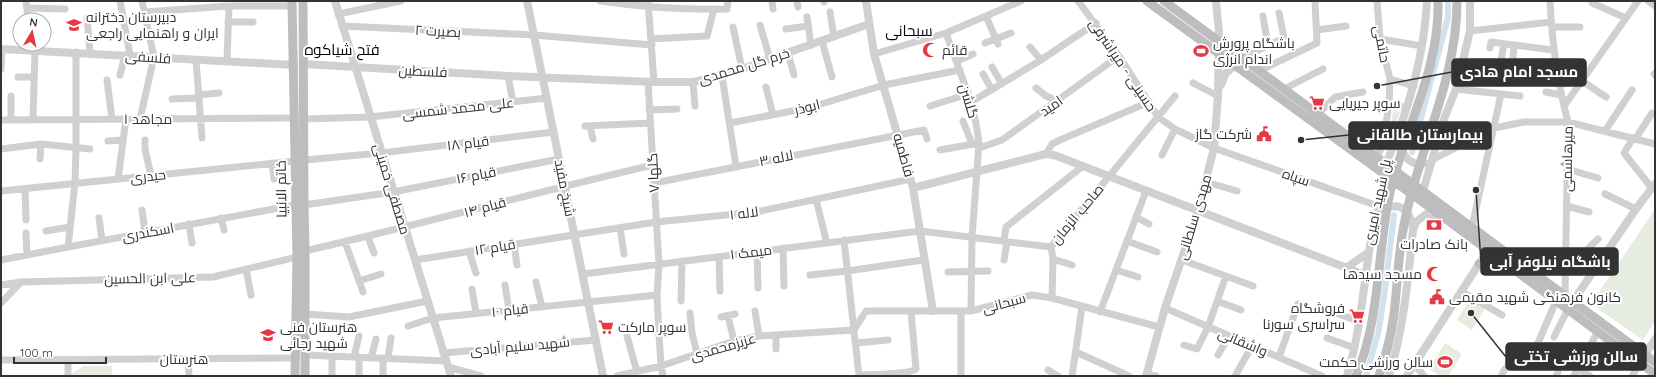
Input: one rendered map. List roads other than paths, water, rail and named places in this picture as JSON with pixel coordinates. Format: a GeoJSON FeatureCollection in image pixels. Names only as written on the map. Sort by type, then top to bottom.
{"type":"FeatureCollection","features":[{"type":"Feature","properties":{"kind":"main road","name":"خاتم الانبیا"},"geometry":{"type":"LineString","coordinates":[[295,376],[299,205],[304,160],[303,1]]}},
{"type":"Feature","properties":{"kind":"main road"},"geometry":{"type":"LineString","coordinates":[[1147,1],[1556,301],[1570,305],[1643,359],[1655,374]]}},
{"type":"Feature","properties":{"kind":"main road"},"geometry":{"type":"LineString","coordinates":[[1164,1],[1565,295],[1570,305],[1598,331],[1643,359],[1655,362]]}},
{"type":"Feature","properties":{"kind":"main road","name":"پل شهید امیری"},"geometry":{"type":"LineString","coordinates":[[1356,376],[1363,360],[1373,313],[1381,242],[1389,196],[1398,163],[1418,108],[1436,44],[1438,1]]}},
{"type":"Feature","properties":{"kind":"main road"},"geometry":{"type":"LineString","coordinates":[[1380,376],[1394,316],[1400,247],[1406,214],[1453,54],[1457,25],[1457,1]]}},
{"type":"Feature","properties":{"kind":"main road","name":"خاتم الانبیا"},"geometry":{"type":"LineString","coordinates":[[292,3],[295,161],[305,251],[305,376]]}},
{"type":"Feature","properties":{"kind":"main road"},"geometry":{"type":"LineString","coordinates":[[1380,194],[1397,184],[1411,182]]}},
{"type":"Feature","properties":{"kind":"main road"},"geometry":{"type":"LineString","coordinates":[[1479,264],[1503,261]]}},
{"type":"Feature","properties":{"kind":"street"},"geometry":{"type":"LineString","coordinates":[[120,1],[128,55],[120,75]]}},
{"type":"Feature","properties":{"kind":"street"},"geometry":{"type":"LineString","coordinates":[[140,119],[154,57],[142,1]]}},
{"type":"Feature","properties":{"kind":"street","name":"مصطفی خمینی"},"geometry":{"type":"LineString","coordinates":[[335,1],[450,376]]}},
{"type":"Feature","properties":{"kind":"street"},"geometry":{"type":"LineString","coordinates":[[338,14],[401,1]]}},
{"type":"Feature","properties":{"kind":"street","name":"شیخ مفید"},"geometry":{"type":"LineString","coordinates":[[528,1],[603,376]]}},
{"type":"Feature","properties":{"kind":"street"},"geometry":{"type":"LineString","coordinates":[[600,1],[714,10],[727,9],[728,1]]}},
{"type":"Feature","properties":{"kind":"street"},"geometry":{"type":"LineString","coordinates":[[772,1],[773,9]]}},
{"type":"Feature","properties":{"kind":"street","name":"فاطمیه"},"geometry":{"type":"LineString","coordinates":[[866,1],[874,54],[912,183],[923,260],[933,311]]}},
{"type":"Feature","properties":{"kind":"street"},"geometry":{"type":"LineString","coordinates":[[874,54],[946,33],[1022,1]]}},
{"type":"Feature","properties":{"kind":"street","name":"حسینی - میراشرفی"},"geometry":{"type":"LineString","coordinates":[[1078,1],[1119,56],[1158,117],[1174,129],[1214,148]]}},
{"type":"Feature","properties":{"kind":"street","name":"مهدی سلطانی"},"geometry":{"type":"LineString","coordinates":[[1146,375],[1165,308],[1198,211],[1214,148],[1218,96],[1219,54],[1216,1]]}},
{"type":"Feature","properties":{"kind":"street"},"geometry":{"type":"LineString","coordinates":[[1259,71],[1317,43],[1315,1]]}},
{"type":"Feature","properties":{"kind":"street","name":"حاتمی"},"geometry":{"type":"LineString","coordinates":[[1377,1],[1380,39],[1390,79],[1389,104],[1383,144],[1377,157]]}},
{"type":"Feature","properties":{"kind":"street"},"geometry":{"type":"LineString","coordinates":[[1386,164],[1399,133],[1414,86],[1425,28],[1427,1]]}},
{"type":"Feature","properties":{"kind":"street"},"geometry":{"type":"LineString","coordinates":[[1424,191],[1444,119],[1456,89],[1470,30],[1470,1]]}},
{"type":"Feature","properties":{"kind":"street","name":"میرهاشمی"},"geometry":{"type":"LineString","coordinates":[[1550,1],[1553,50],[1561,95],[1568,122],[1565,295]]}},
{"type":"Feature","properties":{"kind":"street"},"geometry":{"type":"LineString","coordinates":[[1592,1],[1592,3],[1626,18]]}},
{"type":"Feature","properties":{"kind":"street"},"geometry":{"type":"LineString","coordinates":[[1564,106],[1638,1]]}},
{"type":"Feature","properties":{"kind":"street"},"geometry":{"type":"LineString","coordinates":[[1648,1],[1655,6]]}},
{"type":"Feature","properties":{"kind":"street"},"geometry":{"type":"LineString","coordinates":[[145,12],[292,3]]}},
{"type":"Feature","properties":{"kind":"street","name":"گلها ۷"},"geometry":{"type":"LineString","coordinates":[[648,4],[651,42],[649,110],[659,264],[657,295],[661,366],[663,376]]}},
{"type":"Feature","properties":{"kind":"street"},"geometry":{"type":"LineString","coordinates":[[26,5],[65,9]]}},
{"type":"Feature","properties":{"kind":"street"},"geometry":{"type":"LineString","coordinates":[[226,61],[229,6]]}},
{"type":"Feature","properties":{"kind":"street","name":"بصیرت ۲"},"geometry":{"type":"LineString","coordinates":[[342,26],[651,42],[707,36],[714,10]]}},
{"type":"Feature","properties":{"kind":"street"},"geometry":{"type":"LineString","coordinates":[[830,12],[834,37]]}},
{"type":"Feature","properties":{"kind":"street"},"geometry":{"type":"LineString","coordinates":[[1242,58],[1284,38],[1279,13]]}},
{"type":"Feature","properties":{"kind":"street"},"geometry":{"type":"LineString","coordinates":[[986,16],[997,41]]}},
{"type":"Feature","properties":{"kind":"street"},"geometry":{"type":"LineString","coordinates":[[1263,16],[1268,46]]}},
{"type":"Feature","properties":{"kind":"street"},"geometry":{"type":"LineString","coordinates":[[807,17],[811,45]]}},
{"type":"Feature","properties":{"kind":"street"},"geometry":{"type":"LineString","coordinates":[[87,18],[90,53]]}},
{"type":"Feature","properties":{"kind":"street"},"geometry":{"type":"LineString","coordinates":[[228,22],[253,22]]}},
{"type":"Feature","properties":{"kind":"street","name":"خرم گل محمدی"},"geometry":{"type":"LineString","coordinates":[[543,77],[651,82],[693,82],[722,76],[869,24]]}},
{"type":"Feature","properties":{"kind":"street"},"geometry":{"type":"LineString","coordinates":[[971,102],[1096,24]]}},
{"type":"Feature","properties":{"kind":"street"},"geometry":{"type":"LineString","coordinates":[[1470,30],[1551,24],[1580,27]]}},
{"type":"Feature","properties":{"kind":"street"},"geometry":{"type":"LineString","coordinates":[[732,26],[742,69]]}},
{"type":"Feature","properties":{"kind":"street"},"geometry":{"type":"LineString","coordinates":[[760,26],[770,59]]}},
{"type":"Feature","properties":{"kind":"street"},"geometry":{"type":"LineString","coordinates":[[786,29],[808,26]]}},
{"type":"Feature","properties":{"kind":"street"},"geometry":{"type":"LineString","coordinates":[[1317,30],[1346,26]]}},
{"type":"Feature","properties":{"kind":"street","name":"گلشن"},"geometry":{"type":"LineString","coordinates":[[946,33],[971,102],[976,123],[977,171],[972,237],[971,311]]}},
{"type":"Feature","properties":{"kind":"street"},"geometry":{"type":"LineString","coordinates":[[985,43],[997,41],[1011,33]]}},
{"type":"Feature","properties":{"kind":"street"},"geometry":{"type":"LineString","coordinates":[[1380,39],[1422,46]]}},
{"type":"Feature","properties":{"kind":"street"},"geometry":{"type":"LineString","coordinates":[[822,41],[832,77]]}},
{"type":"Feature","properties":{"kind":"street"},"geometry":{"type":"LineString","coordinates":[[1490,48],[1491,42],[1553,50]]}},
{"type":"Feature","properties":{"kind":"street"},"geometry":{"type":"LineString","coordinates":[[1501,60],[1504,44]]}},
{"type":"Feature","properties":{"kind":"street"},"geometry":{"type":"LineString","coordinates":[[1512,58],[1514,45]]}},
{"type":"Feature","properties":{"kind":"street"},"geometry":{"type":"LineString","coordinates":[[1030,47],[1040,60]]}},
{"type":"Feature","properties":{"kind":"street"},"geometry":{"type":"LineString","coordinates":[[1,49],[1,69]]}},
{"type":"Feature","properties":{"kind":"street","name":"فلسفی"},"geometry":{"type":"LineString","coordinates":[[1,49],[12,49]]}},
{"type":"Feature","properties":{"kind":"street","name":"فلسفی"},"geometry":{"type":"LineString","coordinates":[[52,50],[294,65]]}},
{"type":"Feature","properties":{"kind":"street"},"geometry":{"type":"LineString","coordinates":[[32,52],[34,77],[33,120]]}},
{"type":"Feature","properties":{"kind":"street"},"geometry":{"type":"LineString","coordinates":[[68,247],[75,183],[77,120],[76,52]]}},
{"type":"Feature","properties":{"kind":"street"},"geometry":{"type":"LineString","coordinates":[[788,53],[794,75]]}},
{"type":"Feature","properties":{"kind":"street"},"geometry":{"type":"LineString","coordinates":[[957,61],[973,54]]}},
{"type":"Feature","properties":{"kind":"street","name":"امید"},"geometry":{"type":"LineString","coordinates":[[940,150],[1002,140],[1119,56]]}},
{"type":"Feature","properties":{"kind":"street"},"geometry":{"type":"LineString","coordinates":[[196,60],[202,138]]}},
{"type":"Feature","properties":{"kind":"street","name":"فلسطین"},"geometry":{"type":"LineString","coordinates":[[304,64],[355,68],[543,77]]}},
{"type":"Feature","properties":{"kind":"street"},"geometry":{"type":"LineString","coordinates":[[1541,64],[1556,67]]}},
{"type":"Feature","properties":{"kind":"street"},"geometry":{"type":"LineString","coordinates":[[1193,83],[1218,96],[1223,78],[1235,65]]}},
{"type":"Feature","properties":{"kind":"street"},"geometry":{"type":"LineString","coordinates":[[992,67],[1002,84]]}},
{"type":"Feature","properties":{"kind":"street"},"geometry":{"type":"LineString","coordinates":[[1284,89],[1322,69]]}},
{"type":"Feature","properties":{"kind":"street","name":"ابوذر"},"geometry":{"type":"LineString","coordinates":[[730,123],[808,108],[884,85],[960,70]]}},
{"type":"Feature","properties":{"kind":"street"},"geometry":{"type":"LineString","coordinates":[[983,74],[992,90]]}},
{"type":"Feature","properties":{"kind":"street"},"geometry":{"type":"LineString","coordinates":[[508,76],[512,102]]}},
{"type":"Feature","properties":{"kind":"street"},"geometry":{"type":"LineString","coordinates":[[722,76],[736,166]]}},
{"type":"Feature","properties":{"kind":"street"},"geometry":{"type":"LineString","coordinates":[[18,78],[34,77]]}},
{"type":"Feature","properties":{"kind":"street"},"geometry":{"type":"LineString","coordinates":[[1390,79],[1414,86]]}},
{"type":"Feature","properties":{"kind":"street"},"geometry":{"type":"LineString","coordinates":[[107,80],[112,120]]}},
{"type":"Feature","properties":{"kind":"street"},"geometry":{"type":"LineString","coordinates":[[1582,81],[1606,97]]}},
{"type":"Feature","properties":{"kind":"street"},"geometry":{"type":"LineString","coordinates":[[693,82],[696,106]]}},
{"type":"Feature","properties":{"kind":"street"},"geometry":{"type":"LineString","coordinates":[[766,87],[774,115]]}},
{"type":"Feature","properties":{"kind":"street"},"geometry":{"type":"LineString","coordinates":[[1036,88],[1046,96],[1058,100]]}},
{"type":"Feature","properties":{"kind":"street"},"geometry":{"type":"LineString","coordinates":[[1456,89],[1520,96]]}},
{"type":"Feature","properties":{"kind":"street"},"geometry":{"type":"LineString","coordinates":[[1604,131],[1632,90]]}},
{"type":"Feature","properties":{"kind":"street"},"geometry":{"type":"LineString","coordinates":[[1318,114],[1335,97],[1363,92]]}},
{"type":"Feature","properties":{"kind":"street"},"geometry":{"type":"LineString","coordinates":[[1546,92],[1561,95]]}},
{"type":"Feature","properties":{"kind":"street"},"geometry":{"type":"LineString","coordinates":[[172,99],[219,93]]}},
{"type":"Feature","properties":{"kind":"street"},"geometry":{"type":"LineString","coordinates":[[930,106],[968,94]]}},
{"type":"Feature","properties":{"kind":"street"},"geometry":{"type":"LineString","coordinates":[[1472,227],[1501,94]]}},
{"type":"Feature","properties":{"kind":"street"},"geometry":{"type":"LineString","coordinates":[[10,96],[11,120]]}},
{"type":"Feature","properties":{"kind":"street","name":"صاحب الزمان"},"geometry":{"type":"LineString","coordinates":[[920,231],[1051,247],[1175,96]]}},
{"type":"Feature","properties":{"kind":"street","name":"علی محمد شمسی"},"geometry":{"type":"LineString","coordinates":[[304,119],[370,116],[547,98]]}},
{"type":"Feature","properties":{"kind":"street"},"geometry":{"type":"LineString","coordinates":[[1046,154],[1052,144],[1149,102]]}},
{"type":"Feature","properties":{"kind":"street"},"geometry":{"type":"LineString","coordinates":[[1389,104],[1407,108]]}},
{"type":"Feature","properties":{"kind":"street"},"geometry":{"type":"LineString","coordinates":[[649,110],[677,109]]}},
{"type":"Feature","properties":{"kind":"street"},"geometry":{"type":"LineString","coordinates":[[1554,337],[1570,305],[1653,186],[1624,153],[1652,113]]}},
{"type":"Feature","properties":{"kind":"street","name":"مجاهد ۱"},"geometry":{"type":"LineString","coordinates":[[1,120],[295,118]]}},
{"type":"Feature","properties":{"kind":"street"},"geometry":{"type":"LineString","coordinates":[[118,179],[126,119]]}},
{"type":"Feature","properties":{"kind":"street"},"geometry":{"type":"LineString","coordinates":[[963,121],[976,145]]}},
{"type":"Feature","properties":{"kind":"street"},"geometry":{"type":"LineString","coordinates":[[1399,133],[1400,148],[1407,159],[1418,164],[1424,164],[1494,128],[1524,122],[1568,122],[1655,144]]}},
{"type":"Feature","properties":{"kind":"street"},"geometry":{"type":"LineString","coordinates":[[593,138],[587,126],[650,123]]}},
{"type":"Feature","properties":{"kind":"street"},"geometry":{"type":"LineString","coordinates":[[1162,155],[1174,129]]}},
{"type":"Feature","properties":{"kind":"street","name":"لاله ۳"},"geometry":{"type":"LineString","coordinates":[[654,183],[924,130],[927,139]]}},
{"type":"Feature","properties":{"kind":"street","name":"قیام ۱۸"},"geometry":{"type":"LineString","coordinates":[[304,160],[381,153],[554,132]]}},
{"type":"Feature","properties":{"kind":"street"},"geometry":{"type":"LineString","coordinates":[[108,141],[123,140]]}},
{"type":"Feature","properties":{"kind":"street"},"geometry":{"type":"LineString","coordinates":[[145,140],[145,149],[151,176]]}},
{"type":"Feature","properties":{"kind":"street"},"geometry":{"type":"LineString","coordinates":[[40,159],[41,144]]}},
{"type":"Feature","properties":{"kind":"street"},"geometry":{"type":"LineString","coordinates":[[1,149],[41,144],[90,150]]}},
{"type":"Feature","properties":{"kind":"street","name":"سپاه"},"geometry":{"type":"LineString","coordinates":[[1214,148],[1378,206]]}},
{"type":"Feature","properties":{"kind":"street"},"geometry":{"type":"LineString","coordinates":[[912,183],[977,171],[1046,154],[1054,155],[1365,275]]}},
{"type":"Feature","properties":{"kind":"street","name":"قیام ۱۶"},"geometry":{"type":"LineString","coordinates":[[299,205],[393,192],[559,159]]}},
{"type":"Feature","properties":{"kind":"street","name":"حیدری"},"geometry":{"type":"LineString","coordinates":[[1,191],[295,161]]}},
{"type":"Feature","properties":{"kind":"street"},"geometry":{"type":"LineString","coordinates":[[272,164],[274,179]]}},
{"type":"Feature","properties":{"kind":"street","name":"قیام ۱۴"},"geometry":{"type":"LineString","coordinates":[[305,251],[405,228],[565,186],[653,165]]}},
{"type":"Feature","properties":{"kind":"street"},"geometry":{"type":"LineString","coordinates":[[1004,260],[1006,227],[1083,166]]}},
{"type":"Feature","properties":{"kind":"street"},"geometry":{"type":"LineString","coordinates":[[1567,169],[1598,178]]}},
{"type":"Feature","properties":{"kind":"street"},"geometry":{"type":"LineString","coordinates":[[1347,376],[1355,348],[1360,322],[1365,275],[1383,183],[1383,174]]}},
{"type":"Feature","properties":{"kind":"street"},"geometry":{"type":"LineString","coordinates":[[1206,182],[1237,191]]}},
{"type":"Feature","properties":{"kind":"street","name":"لاله ۱"},"geometry":{"type":"LineString","coordinates":[[575,235],[656,222],[756,212],[912,183]]}},
{"type":"Feature","properties":{"kind":"street"},"geometry":{"type":"LineString","coordinates":[[25,188],[26,220]]}},
{"type":"Feature","properties":{"kind":"street"},"geometry":{"type":"LineString","coordinates":[[1100,312],[1146,191]]}},
{"type":"Feature","properties":{"kind":"street"},"geometry":{"type":"LineString","coordinates":[[1604,194],[1636,209]]}},
{"type":"Feature","properties":{"kind":"street"},"geometry":{"type":"LineString","coordinates":[[816,200],[826,240]]}},
{"type":"Feature","properties":{"kind":"street","name":"اسکندری"},"geometry":{"type":"LineString","coordinates":[[1,260],[145,232],[299,205]]}},
{"type":"Feature","properties":{"kind":"street"},"geometry":{"type":"LineString","coordinates":[[1375,218],[1384,209],[1391,206],[1398,206],[1406,210],[1409,214],[1413,230]]}},
{"type":"Feature","properties":{"kind":"street"},"geometry":{"type":"LineString","coordinates":[[1567,206],[1589,212]]}},
{"type":"Feature","properties":{"kind":"street"},"geometry":{"type":"LineString","coordinates":[[142,210],[145,232]]}},
{"type":"Feature","properties":{"kind":"street"},"geometry":{"type":"LineString","coordinates":[[1389,376],[1402,320],[1413,230],[1416,222],[1426,214],[1442,216]]}},
{"type":"Feature","properties":{"kind":"street"},"geometry":{"type":"LineString","coordinates":[[1136,217],[1149,224]]}},
{"type":"Feature","properties":{"kind":"street"},"geometry":{"type":"LineString","coordinates":[[99,218],[102,240]]}},
{"type":"Feature","properties":{"kind":"street"},"geometry":{"type":"LineString","coordinates":[[221,218],[224,230]]}},
{"type":"Feature","properties":{"kind":"street"},"geometry":{"type":"LineString","coordinates":[[189,224],[192,243]]}},
{"type":"Feature","properties":{"kind":"street"},"geometry":{"type":"LineString","coordinates":[[46,231],[70,227]]}},
{"type":"Feature","properties":{"kind":"street"},"geometry":{"type":"LineString","coordinates":[[620,228],[624,254]]}},
{"type":"Feature","properties":{"kind":"street","name":"میمک ۱"},"geometry":{"type":"LineString","coordinates":[[583,274],[920,231]]}},
{"type":"Feature","properties":{"kind":"street"},"geometry":{"type":"LineString","coordinates":[[26,233],[27,255]]}},
{"type":"Feature","properties":{"kind":"street","name":"قیام ۱۲"},"geometry":{"type":"LineString","coordinates":[[414,260],[575,235]]}},
{"type":"Feature","properties":{"kind":"street"},"geometry":{"type":"LineString","coordinates":[[368,237],[374,253]]}},
{"type":"Feature","properties":{"kind":"street"},"geometry":{"type":"LineString","coordinates":[[1565,271],[1598,239]]}},
{"type":"Feature","properties":{"kind":"street"},"geometry":{"type":"LineString","coordinates":[[844,240],[859,375],[901,374],[914,371],[916,369],[911,311]]}},
{"type":"Feature","properties":{"kind":"street"},"geometry":{"type":"LineString","coordinates":[[1127,241],[1157,252]]}},
{"type":"Feature","properties":{"kind":"street"},"geometry":{"type":"LineString","coordinates":[[345,242],[363,292]]}},
{"type":"Feature","properties":{"kind":"street"},"geometry":{"type":"LineString","coordinates":[[514,244],[517,265]]}},
{"type":"Feature","properties":{"kind":"street"},"geometry":{"type":"LineString","coordinates":[[1051,247],[1053,259],[1052,298]]}},
{"type":"Feature","properties":{"kind":"street"},"geometry":{"type":"LineString","coordinates":[[783,248],[784,286]]}},
{"type":"Feature","properties":{"kind":"street"},"geometry":{"type":"LineString","coordinates":[[1408,376],[1488,250]]}},
{"type":"Feature","properties":{"kind":"street"},"geometry":{"type":"LineString","coordinates":[[469,252],[476,273]]}},
{"type":"Feature","properties":{"kind":"street"},"geometry":{"type":"LineString","coordinates":[[757,252],[758,288]]}},
{"type":"Feature","properties":{"kind":"street"},"geometry":{"type":"LineString","coordinates":[[1346,268],[1369,252]]}},
{"type":"Feature","properties":{"kind":"street"},"geometry":{"type":"LineString","coordinates":[[719,256],[720,291]]}},
{"type":"Feature","properties":{"kind":"street","name":"علی ابن الحسین"},"geometry":{"type":"LineString","coordinates":[[1,285],[21,282],[213,277],[297,257]]}},
{"type":"Feature","properties":{"kind":"street"},"geometry":{"type":"LineString","coordinates":[[1053,259],[1072,265]]}},
{"type":"Feature","properties":{"kind":"street"},"geometry":{"type":"LineString","coordinates":[[810,275],[923,260]]}},
{"type":"Feature","properties":{"kind":"street"},"geometry":{"type":"LineString","coordinates":[[1182,260],[1253,286]]}},
{"type":"Feature","properties":{"kind":"street"},"geometry":{"type":"LineString","coordinates":[[681,301],[682,261]]}},
{"type":"Feature","properties":{"kind":"street"},"geometry":{"type":"LineString","coordinates":[[246,269],[251,295]]}},
{"type":"Feature","properties":{"kind":"street"},"geometry":{"type":"LineString","coordinates":[[1116,270],[1138,277]]}},
{"type":"Feature","properties":{"kind":"street"},"geometry":{"type":"LineString","coordinates":[[948,272],[988,271]]}},
{"type":"Feature","properties":{"kind":"street"},"geometry":{"type":"LineString","coordinates":[[359,281],[381,274]]}},
{"type":"Feature","properties":{"kind":"street"},"geometry":{"type":"LineString","coordinates":[[1184,345],[1197,349],[1208,326],[1226,276]]}},
{"type":"Feature","properties":{"kind":"street"},"geometry":{"type":"LineString","coordinates":[[1,303],[21,282]]}},
{"type":"Feature","properties":{"kind":"street"},"geometry":{"type":"LineString","coordinates":[[536,282],[542,307]]}},
{"type":"Feature","properties":{"kind":"street"},"geometry":{"type":"LineString","coordinates":[[505,285],[509,310]]}},
{"type":"Feature","properties":{"kind":"street"},"geometry":{"type":"LineString","coordinates":[[472,289],[476,313]]}},
{"type":"Feature","properties":{"kind":"street"},"geometry":{"type":"LineString","coordinates":[[1461,291],[1502,314]]}},
{"type":"Feature","properties":{"kind":"street","name":"قیام ۱۰"},"geometry":{"type":"LineString","coordinates":[[408,326],[433,318],[657,295]]}},
{"type":"Feature","properties":{"kind":"street","name":"سبحانی"},"geometry":{"type":"LineString","coordinates":[[854,330],[866,311],[961,312],[971,311],[1032,295],[1052,298],[1159,327]]}},
{"type":"Feature","properties":{"kind":"street"},"geometry":{"type":"LineString","coordinates":[[305,314],[349,317],[427,301]]}},
{"type":"Feature","properties":{"kind":"street"},"geometry":{"type":"LineString","coordinates":[[1217,301],[1241,310]]}},
{"type":"Feature","properties":{"kind":"street"},"geometry":{"type":"LineString","coordinates":[[1532,357],[1556,301]]}},
{"type":"Feature","properties":{"kind":"street"},"geometry":{"type":"LineString","coordinates":[[1278,357],[1298,304]]}},
{"type":"Feature","properties":{"kind":"street"},"geometry":{"type":"LineString","coordinates":[[1072,376],[1082,306]]}},
{"type":"Feature","properties":{"kind":"street","name":"واشقانی"},"geometry":{"type":"LineString","coordinates":[[1165,308],[1322,376]]}},
{"type":"Feature","properties":{"kind":"street"},"geometry":{"type":"LineString","coordinates":[[755,311],[759,336]]}},
{"type":"Feature","properties":{"kind":"street"},"geometry":{"type":"LineString","coordinates":[[1331,311],[1360,322]]}},
{"type":"Feature","properties":{"kind":"street"},"geometry":{"type":"LineString","coordinates":[[961,312],[961,376]]}},
{"type":"Feature","properties":{"kind":"street"},"geometry":{"type":"LineString","coordinates":[[690,313],[692,333],[697,353]]}},
{"type":"Feature","properties":{"kind":"street"},"geometry":{"type":"LineString","coordinates":[[728,316],[734,340]]}},
{"type":"Feature","properties":{"kind":"street"},"geometry":{"type":"LineString","coordinates":[[659,334],[674,328]]}},
{"type":"Feature","properties":{"kind":"street","name":"عزیزمحمدی"},"geometry":{"type":"LineString","coordinates":[[617,376],[661,366],[734,340],[759,336],[854,330]]}},
{"type":"Feature","properties":{"kind":"street"},"geometry":{"type":"LineString","coordinates":[[1574,376],[1598,331]]}},
{"type":"Feature","properties":{"kind":"street"},"geometry":{"type":"LineString","coordinates":[[776,335],[776,349]]}},
{"type":"Feature","properties":{"kind":"street"},"geometry":{"type":"LineString","coordinates":[[359,336],[357,357],[359,376]]}},
{"type":"Feature","properties":{"kind":"street"},"geometry":{"type":"LineString","coordinates":[[627,336],[637,372]]}},
{"type":"Feature","properties":{"kind":"street"},"geometry":{"type":"LineString","coordinates":[[1218,355],[1229,336]]}},
{"type":"Feature","properties":{"kind":"street"},"geometry":{"type":"LineString","coordinates":[[383,376],[391,338]]}},
{"type":"Feature","properties":{"kind":"street"},"geometry":{"type":"LineString","coordinates":[[1327,338],[1355,348]]}},
{"type":"Feature","properties":{"kind":"street"},"geometry":{"type":"LineString","coordinates":[[371,358],[376,339]]}},
{"type":"Feature","properties":{"kind":"street"},"geometry":{"type":"LineString","coordinates":[[1632,376],[1655,339]]}},
{"type":"Feature","properties":{"kind":"street","name":"شهید سلیم آبادی"},"geometry":{"type":"LineString","coordinates":[[446,360],[596,340]]}},
{"type":"Feature","properties":{"kind":"street"},"geometry":{"type":"LineString","coordinates":[[856,343],[888,340]]}},
{"type":"Feature","properties":{"kind":"street"},"geometry":{"type":"LineString","coordinates":[[1235,376],[1252,346]]}},
{"type":"Feature","properties":{"kind":"street"},"geometry":{"type":"LineString","coordinates":[[1076,352],[1129,376]]}},
{"type":"Feature","properties":{"kind":"street"},"geometry":{"type":"LineString","coordinates":[[305,355],[446,360],[481,376]]}},
{"type":"Feature","properties":{"kind":"street"},"geometry":{"type":"LineString","coordinates":[[332,356],[332,376]]}},
{"type":"Feature","properties":{"kind":"street","name":"هنرستان"},"geometry":{"type":"LineString","coordinates":[[1,360],[296,358]]}},
{"type":"Feature","properties":{"kind":"street"},"geometry":{"type":"LineString","coordinates":[[188,359],[189,376]]}},
{"type":"Feature","properties":{"kind":"street"},"geometry":{"type":"LineString","coordinates":[[68,360],[68,376]]}},
{"type":"Feature","properties":{"kind":"street"},"geometry":{"type":"LineString","coordinates":[[1414,365],[1424,376]]}},
{"type":"Feature","properties":{"kind":"street"},"geometry":{"type":"LineString","coordinates":[[1578,368],[1590,376]]}},
{"type":"Feature","properties":{"kind":"street"},"geometry":{"type":"LineString","coordinates":[[1501,376],[1505,369]]}},
{"type":"Feature","properties":{"kind":"street"},"geometry":{"type":"LineString","coordinates":[[1048,370],[1058,376]]}},
{"type":"Feature","properties":{"kind":"street"},"geometry":{"type":"LineString","coordinates":[[1146,375],[1156,376]]}},
{"type":"Feature","properties":{"kind":"waterway"},"geometry":{"type":"LineString","coordinates":[[1412,152],[1448,17],[1448,1]]}},
{"type":"Feature","properties":{"kind":"waterway"},"geometry":{"type":"LineString","coordinates":[[1366,376],[1378,334],[1394,215]]}},
{"type":"Feature","properties":{"kind":"place","name":"دبیرستان دخترانه ایران و راهنمایی راجعی"},"geometry":{"type":"Point","coordinates":[74,25]}},
{"type":"Feature","properties":{"kind":"place","name":"قائم"},"geometry":{"type":"Point","coordinates":[930,50]}},
{"type":"Feature","properties":{"kind":"place","name":"باشگاه پرورش اندام انرژی"},"geometry":{"type":"Point","coordinates":[1201,51]}},
{"type":"Feature","properties":{"kind":"place","name":"مسجد امام هادی"},"geometry":{"type":"Point","coordinates":[1377,86]}},
{"type":"Feature","properties":{"kind":"place","name":"سوپر جیریایی"},"geometry":{"type":"Point","coordinates":[1317,103]}},
{"type":"Feature","properties":{"kind":"place","name":"شرکت گاز"},"geometry":{"type":"Point","coordinates":[1264,134]}},
{"type":"Feature","properties":{"kind":"place","name":"بیمارستان طالقانی"},"geometry":{"type":"Point","coordinates":[1301,140]}},
{"type":"Feature","properties":{"kind":"place","name":"باشگاه نیلوفر آبی"},"geometry":{"type":"Point","coordinates":[1476,190]}},
{"type":"Feature","properties":{"kind":"place","name":"بانک صادرات"},"geometry":{"type":"Point","coordinates":[1434,225]}},
{"type":"Feature","properties":{"kind":"place","name":"مسجد سیدها"},"geometry":{"type":"Point","coordinates":[1434,274]}},
{"type":"Feature","properties":{"kind":"place","name":"کانون فرهنگی شهید مقیمی"},"geometry":{"type":"Point","coordinates":[1437,297]}},
{"type":"Feature","properties":{"kind":"place","name":"سالن ورزشی تختی"},"geometry":{"type":"Point","coordinates":[1471,313]}},
{"type":"Feature","properties":{"kind":"place","name":"فروشگاه سراسری سورنا"},"geometry":{"type":"Point","coordinates":[1357,316]}},
{"type":"Feature","properties":{"kind":"place","name":"سوپر مارکت"},"geometry":{"type":"Point","coordinates":[606,327]}},
{"type":"Feature","properties":{"kind":"place","name":"هنرستان فنی شهید رجائی"},"geometry":{"type":"Point","coordinates":[268,335]}},
{"type":"Feature","properties":{"kind":"place","name":"سالن ورزشی حکمت"},"geometry":{"type":"Point","coordinates":[1445,362]}},
{"type":"Feature","properties":{"kind":"district","name":"سبحانی"},"geometry":{"type":"Point","coordinates":[909,31]}},
{"type":"Feature","properties":{"kind":"district","name":"فتح شیاکوه"},"geometry":{"type":"Point","coordinates":[342,50]}}]}
